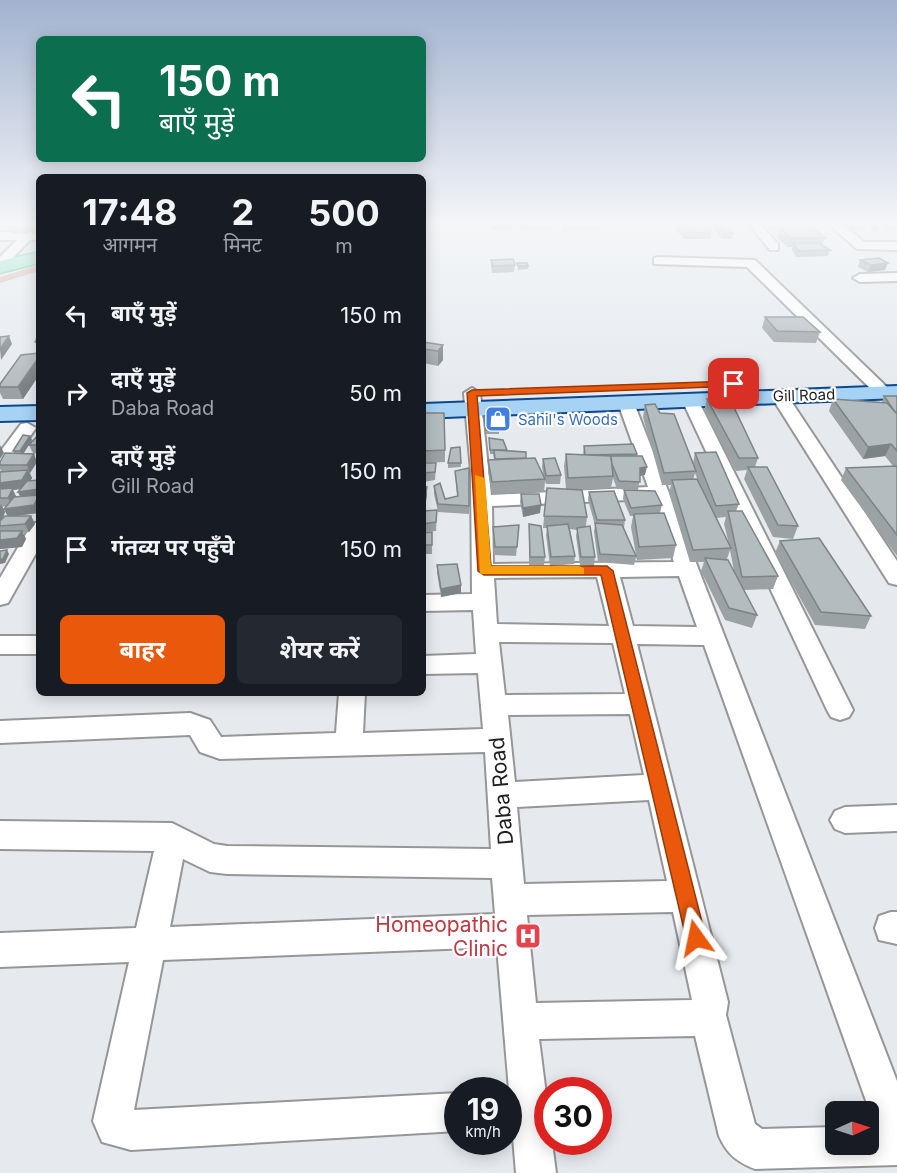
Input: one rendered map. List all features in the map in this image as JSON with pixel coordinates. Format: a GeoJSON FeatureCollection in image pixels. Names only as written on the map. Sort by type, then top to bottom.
{"type":"FeatureCollection","features":[{"type":"Feature","properties":{"kind":"main road","name":"Gill Road"},"geometry":{"type":"LineString","coordinates":[[426,396],[473,401],[626,403],[779,396],[888,386]]}},
{"type":"Feature","properties":{"kind":"main road","name":"Gill Road"},"geometry":{"type":"LineString","coordinates":[[426,410],[473,401],[888,386]]}},
{"type":"Feature","properties":{"kind":"main road"},"geometry":{"type":"LineString","coordinates":[[0,414],[35,423]]}},
{"type":"Feature","properties":{"kind":"main road"},"geometry":{"type":"LineString","coordinates":[[0,429],[35,423]]}},
{"type":"Feature","properties":{"kind":"street"},"geometry":{"type":"LineString","coordinates":[[766,277],[888,386]]}},
{"type":"Feature","properties":{"kind":"street"},"geometry":{"type":"LineString","coordinates":[[860,278],[897,277]]}},
{"type":"Feature","properties":{"kind":"street"},"geometry":{"type":"LineString","coordinates":[[779,396],[897,578]]}},
{"type":"Feature","properties":{"kind":"street"},"geometry":{"type":"LineString","coordinates":[[690,400],[840,710]]}},
{"type":"Feature","properties":{"kind":"street","name":"Daba Road"},"geometry":{"type":"LineString","coordinates":[[473,401],[481,501],[484,602],[495,705],[519,1021],[518,1077]]}},
{"type":"Feature","properties":{"kind":"street"},"geometry":{"type":"LineString","coordinates":[[626,403],[711,636],[886,1073],[897,1132]]}},
{"type":"Feature","properties":{"kind":"street"},"geometry":{"type":"LineString","coordinates":[[0,465],[35,423]]}},
{"type":"Feature","properties":{"kind":"street"},"geometry":{"type":"LineString","coordinates":[[481,501],[657,493]]}},
{"type":"Feature","properties":{"kind":"street"},"geometry":{"type":"LineString","coordinates":[[0,597],[31,558],[36,540]]}},
{"type":"Feature","properties":{"kind":"street"},"geometry":{"type":"LineString","coordinates":[[484,571],[686,569]]}},
{"type":"Feature","properties":{"kind":"street"},"geometry":{"type":"LineString","coordinates":[[607,571],[621,635],[662,787],[710,1002],[708,1015],[739,1136],[755,1149],[897,1145]]}},
{"type":"Feature","properties":{"kind":"street"},"geometry":{"type":"LineString","coordinates":[[426,603],[484,602]]}},
{"type":"Feature","properties":{"kind":"street"},"geometry":{"type":"LineString","coordinates":[[488,633],[711,636]]}},
{"type":"Feature","properties":{"kind":"street"},"geometry":{"type":"LineString","coordinates":[[0,645],[36,645]]}},
{"type":"Feature","properties":{"kind":"street"},"geometry":{"type":"LineString","coordinates":[[426,664],[490,663]]}},
{"type":"Feature","properties":{"kind":"street"},"geometry":{"type":"LineString","coordinates":[[349,744],[352,696]]}},
{"type":"Feature","properties":{"kind":"street"},"geometry":{"type":"LineString","coordinates":[[495,705],[639,704]]}},
{"type":"Feature","properties":{"kind":"street"},"geometry":{"type":"LineString","coordinates":[[0,732],[190,724],[198,725],[204,730],[210,744],[220,748],[496,740]]}},
{"type":"Feature","properties":{"kind":"street"},"geometry":{"type":"LineString","coordinates":[[502,795],[662,787]]}},
{"type":"Feature","properties":{"kind":"street"},"geometry":{"type":"LineString","coordinates":[[845,820],[897,818]]}},
{"type":"Feature","properties":{"kind":"street"},"geometry":{"type":"LineString","coordinates":[[0,835],[172,837],[210,858],[227,860],[506,864]]}},
{"type":"Feature","properties":{"kind":"street"},"geometry":{"type":"LineString","coordinates":[[172,837],[112,1121],[116,1128],[131,1130],[444,1113]]}},
{"type":"Feature","properties":{"kind":"street"},"geometry":{"type":"LineString","coordinates":[[0,951],[148,944],[510,915],[687,896]]}},
{"type":"Feature","properties":{"kind":"street"},"geometry":{"type":"LineString","coordinates":[[519,1021],[699,1018],[708,1015]]}},
{"type":"Feature","properties":{"kind":"street","name":"Daba Road"},"geometry":{"type":"LineString","coordinates":[[522,1122],[536,1173]]}},
{"type":"Feature","properties":{"kind":"building"},"geometry":{"type":"Polygon","coordinates":[[[765,317],[803,317],[820,332],[777,331],[765,317]]]}},
{"type":"Feature","properties":{"kind":"building"},"geometry":{"type":"Polygon","coordinates":[[[9,336],[0,349],[0,337],[9,336]]]}},
{"type":"Feature","properties":{"kind":"building"},"geometry":{"type":"Polygon","coordinates":[[[426,342],[443,345],[438,351],[426,349],[426,342]]]}},
{"type":"Feature","properties":{"kind":"building"},"geometry":{"type":"Polygon","coordinates":[[[36,353],[36,361],[18,387],[0,387],[0,384],[21,355],[36,353]]]}},
{"type":"Feature","properties":{"kind":"building"},"geometry":{"type":"Polygon","coordinates":[[[884,396],[897,396],[897,414],[893,409],[884,396]]]}},
{"type":"Feature","properties":{"kind":"building"},"geometry":{"type":"Polygon","coordinates":[[[707,399],[730,399],[758,458],[739,458],[707,399]]]}},
{"type":"Feature","properties":{"kind":"building"},"geometry":{"type":"Polygon","coordinates":[[[833,399],[887,403],[897,414],[897,451],[891,444],[868,447],[833,399]]]}},
{"type":"Feature","properties":{"kind":"building"},"geometry":{"type":"Polygon","coordinates":[[[655,404],[660,413],[674,414],[696,471],[664,473],[645,405],[655,404]]]}},
{"type":"Feature","properties":{"kind":"building"},"geometry":{"type":"Polygon","coordinates":[[[426,413],[444,413],[445,450],[426,451],[426,413]]]}},
{"type":"Feature","properties":{"kind":"building"},"geometry":{"type":"Polygon","coordinates":[[[484,416],[495,416],[499,430],[486,430],[484,416]]]}},
{"type":"Feature","properties":{"kind":"building"},"geometry":{"type":"Polygon","coordinates":[[[23,435],[30,436],[20,451],[13,451],[23,435]]]}},
{"type":"Feature","properties":{"kind":"building"},"geometry":{"type":"Polygon","coordinates":[[[36,437],[36,445],[29,445],[36,437]]]}},
{"type":"Feature","properties":{"kind":"building"},"geometry":{"type":"Polygon","coordinates":[[[489,438],[503,440],[507,450],[490,450],[489,438]]]}},
{"type":"Feature","properties":{"kind":"building"},"geometry":{"type":"Polygon","coordinates":[[[633,444],[637,454],[585,455],[584,446],[633,444]]]}},
{"type":"Feature","properties":{"kind":"building"},"geometry":{"type":"Polygon","coordinates":[[[460,447],[461,463],[448,463],[451,448],[460,447]]]}},
{"type":"Feature","properties":{"kind":"building"},"geometry":{"type":"Polygon","coordinates":[[[494,450],[526,452],[526,458],[495,459],[494,450]]]}},
{"type":"Feature","properties":{"kind":"building"},"geometry":{"type":"Polygon","coordinates":[[[716,452],[739,504],[716,506],[695,453],[716,452]]]}},
{"type":"Feature","properties":{"kind":"building"},"geometry":{"type":"Polygon","coordinates":[[[5,453],[34,454],[27,465],[0,465],[5,453]]]}},
{"type":"Feature","properties":{"kind":"building"},"geometry":{"type":"Polygon","coordinates":[[[566,454],[611,456],[613,476],[568,478],[566,454]]]}},
{"type":"Feature","properties":{"kind":"building"},"geometry":{"type":"Polygon","coordinates":[[[611,456],[642,456],[647,467],[640,468],[640,482],[619,481],[611,456]]]}},
{"type":"Feature","properties":{"kind":"building"},"geometry":{"type":"Polygon","coordinates":[[[535,458],[545,479],[492,482],[488,460],[535,458]]]}},
{"type":"Feature","properties":{"kind":"building"},"geometry":{"type":"Polygon","coordinates":[[[555,458],[561,475],[546,476],[543,459],[555,458]]]}},
{"type":"Feature","properties":{"kind":"building"},"geometry":{"type":"Polygon","coordinates":[[[426,463],[436,463],[435,472],[426,473],[426,463]]]}},
{"type":"Feature","properties":{"kind":"building"},"geometry":{"type":"Polygon","coordinates":[[[897,466],[897,535],[846,468],[897,466]]]}},
{"type":"Feature","properties":{"kind":"building"},"geometry":{"type":"Polygon","coordinates":[[[748,467],[767,467],[798,526],[778,525],[748,467]]]}},
{"type":"Feature","properties":{"kind":"building"},"geometry":{"type":"Polygon","coordinates":[[[469,468],[469,506],[438,504],[434,486],[440,483],[445,499],[458,496],[455,471],[469,468]]]}},
{"type":"Feature","properties":{"kind":"building"},"geometry":{"type":"Polygon","coordinates":[[[28,470],[22,480],[0,483],[0,472],[28,470]]]}},
{"type":"Feature","properties":{"kind":"building"},"geometry":{"type":"Polygon","coordinates":[[[697,479],[731,548],[693,550],[672,480],[697,479]]]}},
{"type":"Feature","properties":{"kind":"building"},"geometry":{"type":"Polygon","coordinates":[[[36,480],[36,489],[18,492],[27,481],[36,480]]]}},
{"type":"Feature","properties":{"kind":"building"},"geometry":{"type":"Polygon","coordinates":[[[13,488],[8,498],[0,498],[0,489],[13,488]]]}},
{"type":"Feature","properties":{"kind":"building"},"geometry":{"type":"Polygon","coordinates":[[[547,488],[582,490],[587,517],[544,516],[547,488]]]}},
{"type":"Feature","properties":{"kind":"building"},"geometry":{"type":"Polygon","coordinates":[[[624,490],[655,491],[662,505],[631,508],[624,490]]]}},
{"type":"Feature","properties":{"kind":"building"},"geometry":{"type":"Polygon","coordinates":[[[614,491],[625,520],[597,520],[589,492],[614,491]]]}},
{"type":"Feature","properties":{"kind":"building"},"geometry":{"type":"Polygon","coordinates":[[[521,494],[539,494],[541,505],[523,508],[521,494]]]}},
{"type":"Feature","properties":{"kind":"building"},"geometry":{"type":"Polygon","coordinates":[[[36,495],[36,501],[34,505],[4,509],[14,497],[36,495]]]}},
{"type":"Feature","properties":{"kind":"building"},"geometry":{"type":"Polygon","coordinates":[[[437,510],[436,522],[426,524],[426,511],[437,510]]]}},
{"type":"Feature","properties":{"kind":"building"},"geometry":{"type":"Polygon","coordinates":[[[728,511],[742,511],[778,576],[742,577],[728,511]]]}},
{"type":"Feature","properties":{"kind":"building"},"geometry":{"type":"Polygon","coordinates":[[[664,513],[676,545],[639,547],[634,514],[664,513]]]}},
{"type":"Feature","properties":{"kind":"building"},"geometry":{"type":"Polygon","coordinates":[[[5,516],[31,516],[25,524],[0,526],[0,521],[5,516]]]}},
{"type":"Feature","properties":{"kind":"building"},"geometry":{"type":"Polygon","coordinates":[[[595,523],[622,525],[636,556],[600,554],[595,523]]]}},
{"type":"Feature","properties":{"kind":"building"},"geometry":{"type":"Polygon","coordinates":[[[529,524],[541,526],[545,557],[530,557],[529,524]]]}},
{"type":"Feature","properties":{"kind":"building"},"geometry":{"type":"Polygon","coordinates":[[[568,524],[575,556],[551,557],[547,526],[568,524]]]}},
{"type":"Feature","properties":{"kind":"building"},"geometry":{"type":"Polygon","coordinates":[[[519,525],[517,547],[495,547],[493,527],[519,525]]]}},
{"type":"Feature","properties":{"kind":"building"},"geometry":{"type":"Polygon","coordinates":[[[590,526],[595,557],[581,557],[577,528],[590,526]]]}},
{"type":"Feature","properties":{"kind":"building"},"geometry":{"type":"Polygon","coordinates":[[[0,531],[22,531],[17,538],[0,540],[0,531]]]}},
{"type":"Feature","properties":{"kind":"building"},"geometry":{"type":"Polygon","coordinates":[[[432,532],[432,545],[426,545],[426,533],[432,532]]]}},
{"type":"Feature","properties":{"kind":"building"},"geometry":{"type":"Polygon","coordinates":[[[819,538],[871,616],[821,612],[780,541],[819,538]]]}},
{"type":"Feature","properties":{"kind":"building"},"geometry":{"type":"Polygon","coordinates":[[[7,550],[3,559],[0,559],[0,551],[7,550]]]}},
{"type":"Feature","properties":{"kind":"building"},"geometry":{"type":"Polygon","coordinates":[[[705,558],[728,560],[757,615],[729,608],[705,558]]]}},
{"type":"Feature","properties":{"kind":"building"},"geometry":{"type":"Polygon","coordinates":[[[457,564],[461,585],[441,589],[437,565],[457,564]]]}},
{"type":"Feature","properties":{"kind":"waterway"},"geometry":{"type":"LineString","coordinates":[[0,280],[11,277]]}},
{"type":"Feature","properties":{"kind":"slow traffic"},"geometry":{"type":"LineString","coordinates":[[479,478],[484,571],[579,571]]}},
{"type":"Feature","properties":{"kind":"place","name":"Sahil's Woods"},"geometry":{"type":"Point","coordinates":[498,419]}},
{"type":"Feature","properties":{"kind":"place","name":"Homeopathic Clinic"},"geometry":{"type":"Point","coordinates":[528,936]}},
{"type":"Feature","properties":{"kind":"route"},"geometry":{"type":"LineString","coordinates":[[696,938],[662,787],[621,635],[607,571],[484,571],[475,409],[472,393],[734,384]]}}]}
